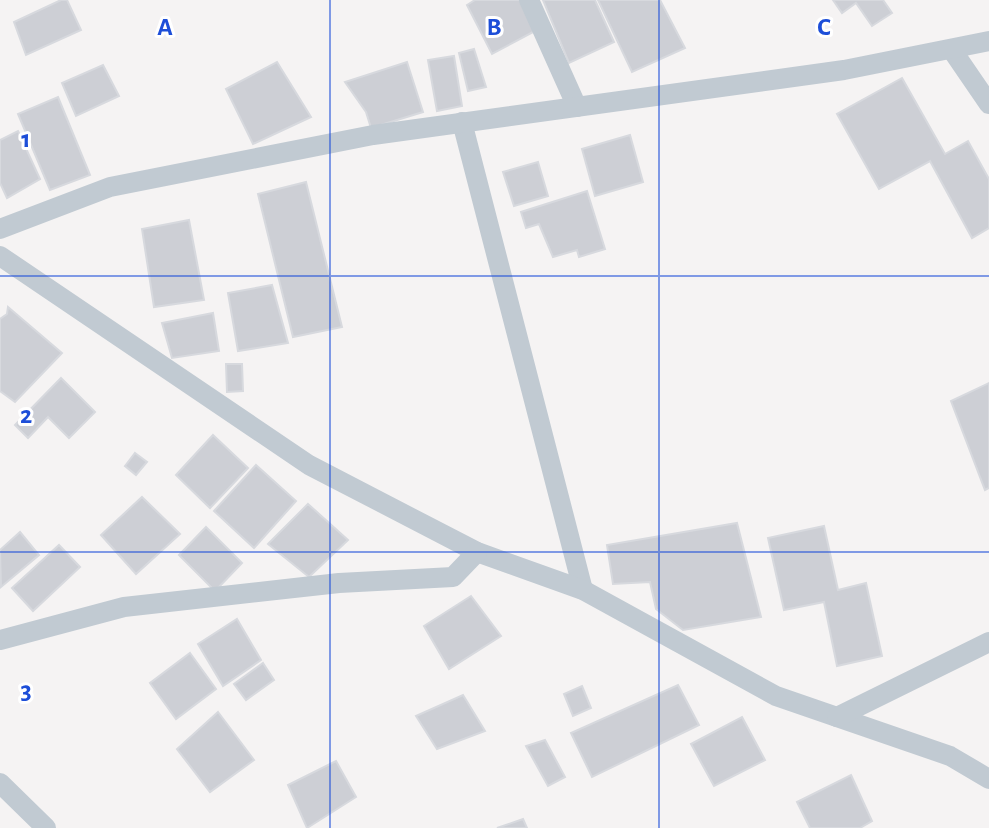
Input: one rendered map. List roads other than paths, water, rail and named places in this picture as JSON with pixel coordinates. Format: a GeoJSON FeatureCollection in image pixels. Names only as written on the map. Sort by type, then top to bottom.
{"type":"FeatureCollection","features":[{"type":"Feature","properties":{"kind":"street"},"geometry":{"type":"LineString","coordinates":[[529,0],[577,107]]}},
{"type":"Feature","properties":{"kind":"street"},"geometry":{"type":"LineString","coordinates":[[0,229],[110,187],[373,135],[844,70],[989,41]]}},
{"type":"Feature","properties":{"kind":"street"},"geometry":{"type":"LineString","coordinates":[[952,50],[989,104]]}},
{"type":"Feature","properties":{"kind":"street"},"geometry":{"type":"LineString","coordinates":[[462,122],[583,590]]}},
{"type":"Feature","properties":{"kind":"street"},"geometry":{"type":"LineString","coordinates":[[0,256],[309,465],[477,552],[583,590],[776,696],[950,756],[989,779]]}},
{"type":"Feature","properties":{"kind":"street"},"geometry":{"type":"LineString","coordinates":[[0,640],[124,607],[339,583],[453,577],[477,552]]}},
{"type":"Feature","properties":{"kind":"street"},"geometry":{"type":"LineString","coordinates":[[837,717],[989,642]]}},
{"type":"Feature","properties":{"kind":"street"},"geometry":{"type":"LineString","coordinates":[[0,783],[46,828]]}}]}
